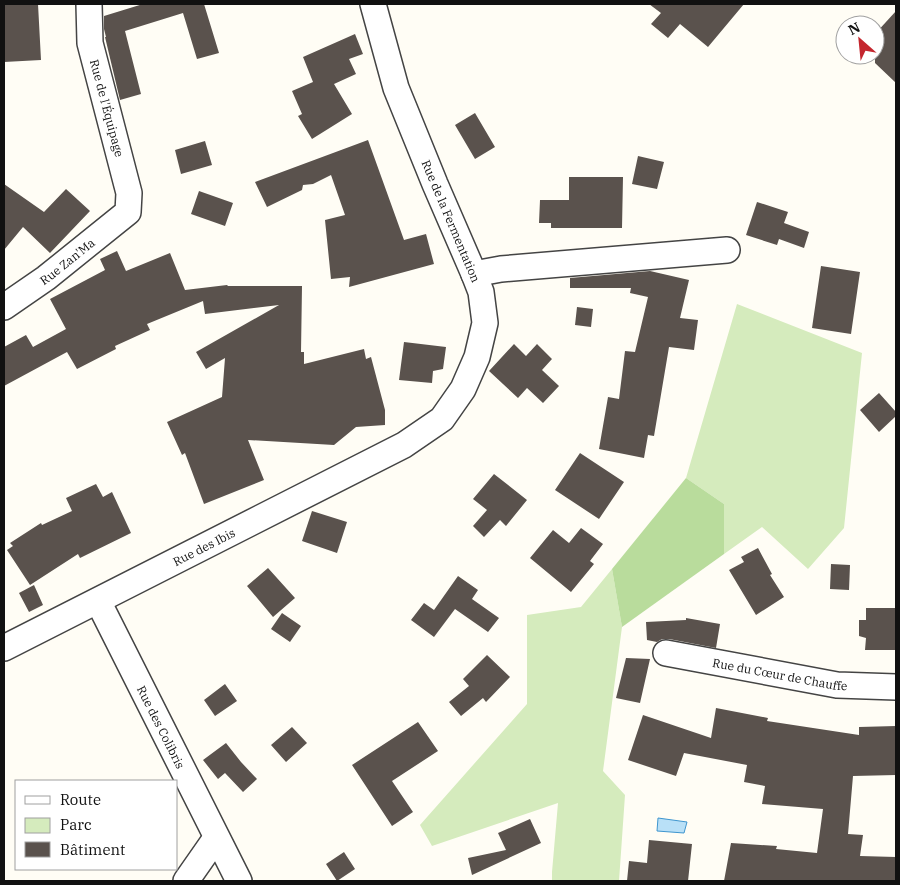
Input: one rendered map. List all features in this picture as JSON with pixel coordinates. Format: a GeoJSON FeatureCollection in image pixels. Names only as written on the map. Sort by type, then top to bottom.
{"type":"FeatureCollection","features":[{"type":"Feature","properties":{"kind":"street","name":"Rue de l'Équipage"},"geometry":{"type":"LineString","coordinates":[[89,4],[90,43],[129,192],[128,212]]}},
{"type":"Feature","properties":{"kind":"street","name":"Rue de la Fermentation"},"geometry":{"type":"LineString","coordinates":[[372,4],[396,88],[434,184],[481,292],[485,323],[477,357],[463,389],[442,419],[404,445]]}},
{"type":"Feature","properties":{"kind":"street","name":"Rue Zan'Ma"},"geometry":{"type":"LineString","coordinates":[[4,307],[46,278],[128,212]]}},
{"type":"Feature","properties":{"kind":"street"},"geometry":{"type":"LineString","coordinates":[[474,274],[501,269],[727,250]]}},
{"type":"Feature","properties":{"kind":"street","name":"Rue des Ibis"},"geometry":{"type":"LineString","coordinates":[[4,648],[404,445]]}},
{"type":"Feature","properties":{"kind":"street","name":"Rue des Colibris"},"geometry":{"type":"LineString","coordinates":[[98,600],[239,881]]}},
{"type":"Feature","properties":{"kind":"street","name":"Rue du Cœur de Chauffe"},"geometry":{"type":"LineString","coordinates":[[666,652],[837,685],[896,687]]}},
{"type":"Feature","properties":{"kind":"street"},"geometry":{"type":"LineString","coordinates":[[186,881],[216,838]]}},
{"type":"Feature","properties":{"kind":"green space"},"geometry":{"type":"Polygon","coordinates":[[[737,304],[862,353],[844,528],[808,569],[762,527],[724,554],[724,504],[686,478],[737,304]]]}},
{"type":"Feature","properties":{"kind":"green space"},"geometry":{"type":"Polygon","coordinates":[[[686,478],[724,504],[724,554],[622,627],[612,569],[686,478]]]}},
{"type":"Feature","properties":{"kind":"green space"},"geometry":{"type":"Polygon","coordinates":[[[612,569],[622,627],[603,771],[625,795],[619,881],[552,881],[558,803],[432,846],[420,825],[527,704],[527,615],[581,607],[612,569]]]}},
{"type":"Feature","properties":{"kind":"water"},"geometry":{"type":"Polygon","coordinates":[[[658,818],[687,822],[684,833],[657,831],[658,818]]]}},
{"type":"Feature","properties":{"kind":"building"},"geometry":{"type":"Polygon","coordinates":[[[4,4],[38,4],[41,60],[4,62],[4,4]]]}},
{"type":"Feature","properties":{"kind":"building"},"geometry":{"type":"Polygon","coordinates":[[[143,4],[204,4],[219,53],[197,59],[183,13],[125,31],[141,94],[120,100],[105,37],[104,16],[143,4]]]}},
{"type":"Feature","properties":{"kind":"building"},"geometry":{"type":"Polygon","coordinates":[[[649,4],[744,4],[708,47],[680,24],[668,38],[651,24],[661,13],[649,4]]]}},
{"type":"Feature","properties":{"kind":"building"},"geometry":{"type":"Polygon","coordinates":[[[896,11],[896,83],[877,65],[885,65],[885,23],[896,11]]]}},
{"type":"Feature","properties":{"kind":"building"},"geometry":{"type":"Polygon","coordinates":[[[355,34],[363,54],[349,59],[356,74],[334,84],[352,114],[312,139],[298,116],[302,114],[292,91],[313,82],[303,57],[355,34]]]}},
{"type":"Feature","properties":{"kind":"building"},"geometry":{"type":"Polygon","coordinates":[[[475,113],[495,147],[475,159],[455,125],[475,113]]]}},
{"type":"Feature","properties":{"kind":"building"},"geometry":{"type":"Polygon","coordinates":[[[368,140],[404,240],[426,234],[434,264],[349,287],[350,277],[331,279],[325,220],[345,215],[331,175],[313,184],[303,185],[302,190],[267,207],[255,182],[368,140]]]}},
{"type":"Feature","properties":{"kind":"building"},"geometry":{"type":"Polygon","coordinates":[[[205,141],[212,165],[181,174],[175,150],[205,141]]]}},
{"type":"Feature","properties":{"kind":"building"},"geometry":{"type":"Polygon","coordinates":[[[638,156],[664,162],[657,189],[632,184],[638,156]]]}},
{"type":"Feature","properties":{"kind":"building"},"geometry":{"type":"Polygon","coordinates":[[[569,177],[623,177],[622,228],[551,228],[551,223],[539,223],[540,200],[569,200],[569,177]]]}},
{"type":"Feature","properties":{"kind":"building"},"geometry":{"type":"Polygon","coordinates":[[[4,184],[44,212],[66,189],[90,211],[50,253],[23,227],[4,250],[4,184]]]}},
{"type":"Feature","properties":{"kind":"building"},"geometry":{"type":"Polygon","coordinates":[[[199,191],[233,203],[225,226],[191,214],[199,191]]]}},
{"type":"Feature","properties":{"kind":"building"},"geometry":{"type":"Polygon","coordinates":[[[757,202],[788,212],[784,223],[809,232],[804,248],[779,239],[777,245],[746,235],[757,202]]]}},
{"type":"Feature","properties":{"kind":"building"},"geometry":{"type":"Polygon","coordinates":[[[117,251],[126,271],[170,253],[185,290],[227,285],[302,286],[301,352],[304,352],[304,364],[364,349],[366,359],[371,357],[385,410],[385,425],[356,427],[334,445],[248,440],[264,480],[204,504],[185,453],[182,455],[167,422],[222,397],[225,358],[206,369],[196,352],[279,305],[205,314],[203,301],[147,324],[150,330],[115,346],[116,349],[77,369],[67,352],[4,386],[4,347],[26,335],[33,347],[66,329],[50,299],[105,270],[100,259],[117,251]]]}},
{"type":"Feature","properties":{"kind":"building"},"geometry":{"type":"Polygon","coordinates":[[[821,266],[860,272],[851,334],[812,328],[821,266]]]}},
{"type":"Feature","properties":{"kind":"building"},"geometry":{"type":"Polygon","coordinates":[[[650,271],[689,280],[680,318],[698,320],[694,350],[669,347],[654,436],[648,435],[644,458],[599,449],[608,397],[619,399],[625,351],[635,352],[648,297],[630,293],[631,288],[570,288],[570,278],[650,271]]]}},
{"type":"Feature","properties":{"kind":"building"},"geometry":{"type":"Polygon","coordinates":[[[577,307],[593,309],[591,327],[575,325],[577,307]]]}},
{"type":"Feature","properties":{"kind":"building"},"geometry":{"type":"Polygon","coordinates":[[[404,342],[446,347],[443,369],[433,371],[432,383],[399,380],[404,342]]]}},
{"type":"Feature","properties":{"kind":"building"},"geometry":{"type":"Polygon","coordinates":[[[514,344],[526,356],[537,344],[552,359],[542,370],[559,386],[543,403],[527,388],[518,398],[489,371],[514,344]]]}},
{"type":"Feature","properties":{"kind":"building"},"geometry":{"type":"Polygon","coordinates":[[[879,393],[896,412],[896,416],[879,432],[860,410],[879,393]]]}},
{"type":"Feature","properties":{"kind":"building"},"geometry":{"type":"Polygon","coordinates":[[[580,453],[624,482],[599,519],[555,490],[580,453]]]}},
{"type":"Feature","properties":{"kind":"building"},"geometry":{"type":"Polygon","coordinates":[[[494,474],[527,500],[506,526],[500,520],[484,537],[473,526],[487,510],[473,499],[494,474]]]}},
{"type":"Feature","properties":{"kind":"building"},"geometry":{"type":"Polygon","coordinates":[[[96,484],[103,497],[112,492],[131,533],[80,558],[78,554],[30,585],[7,550],[13,546],[10,543],[41,523],[42,525],[72,511],[66,498],[96,484]]]}},
{"type":"Feature","properties":{"kind":"building"},"geometry":{"type":"Polygon","coordinates":[[[312,511],[347,522],[337,553],[302,541],[312,511]]]}},
{"type":"Feature","properties":{"kind":"building"},"geometry":{"type":"Polygon","coordinates":[[[581,528],[603,544],[590,561],[594,564],[571,592],[530,558],[553,530],[569,543],[581,528]]]}},
{"type":"Feature","properties":{"kind":"building"},"geometry":{"type":"Polygon","coordinates":[[[758,548],[772,574],[770,575],[784,597],[756,615],[729,570],[744,562],[741,557],[758,548]]]}},
{"type":"Feature","properties":{"kind":"building"},"geometry":{"type":"Polygon","coordinates":[[[831,564],[850,565],[849,590],[830,589],[831,564]]]}},
{"type":"Feature","properties":{"kind":"building"},"geometry":{"type":"Polygon","coordinates":[[[268,568],[295,598],[273,617],[247,586],[268,568]]]}},
{"type":"Feature","properties":{"kind":"building"},"geometry":{"type":"Polygon","coordinates":[[[458,576],[478,590],[472,599],[499,618],[488,632],[455,609],[434,637],[411,620],[424,603],[434,610],[458,576]]]}},
{"type":"Feature","properties":{"kind":"building"},"geometry":{"type":"Polygon","coordinates":[[[34,585],[43,605],[29,612],[19,593],[34,585]]]}},
{"type":"Feature","properties":{"kind":"building"},"geometry":{"type":"Polygon","coordinates":[[[866,608],[896,608],[896,650],[865,650],[866,638],[859,636],[859,620],[866,620],[866,608]]]}},
{"type":"Feature","properties":{"kind":"building"},"geometry":{"type":"Polygon","coordinates":[[[282,613],[301,626],[290,642],[271,629],[282,613]]]}},
{"type":"Feature","properties":{"kind":"building"},"geometry":{"type":"Polygon","coordinates":[[[686,618],[720,624],[716,648],[669,639],[662,639],[657,642],[647,640],[646,622],[686,620],[686,618]]]}},
{"type":"Feature","properties":{"kind":"building"},"geometry":{"type":"Polygon","coordinates":[[[487,655],[510,677],[486,702],[483,698],[461,716],[449,702],[469,686],[463,679],[487,655]]]}},
{"type":"Feature","properties":{"kind":"building"},"geometry":{"type":"Polygon","coordinates":[[[626,658],[650,659],[640,703],[616,698],[626,658]]]}},
{"type":"Feature","properties":{"kind":"building"},"geometry":{"type":"Polygon","coordinates":[[[225,684],[237,701],[215,716],[204,700],[225,684]]]}},
{"type":"Feature","properties":{"kind":"building"},"geometry":{"type":"Polygon","coordinates":[[[716,708],[768,718],[767,721],[859,735],[859,727],[896,726],[896,775],[853,776],[848,834],[863,835],[860,856],[896,857],[896,881],[724,881],[731,843],[777,846],[776,849],[817,853],[823,809],[762,804],[765,786],[744,782],[747,765],[684,753],[676,776],[628,760],[643,715],[711,738],[716,708]]]}},
{"type":"Feature","properties":{"kind":"building"},"geometry":{"type":"Polygon","coordinates":[[[418,722],[438,751],[392,781],[413,812],[392,826],[352,765],[418,722]]]}},
{"type":"Feature","properties":{"kind":"building"},"geometry":{"type":"Polygon","coordinates":[[[292,727],[307,743],[286,762],[271,745],[292,727]]]}},
{"type":"Feature","properties":{"kind":"building"},"geometry":{"type":"Polygon","coordinates":[[[226,743],[257,779],[243,792],[225,773],[218,779],[203,760],[226,743]]]}},
{"type":"Feature","properties":{"kind":"building"},"geometry":{"type":"Polygon","coordinates":[[[530,819],[541,843],[472,875],[468,858],[506,850],[498,833],[530,819]]]}},
{"type":"Feature","properties":{"kind":"building"},"geometry":{"type":"Polygon","coordinates":[[[649,840],[692,844],[688,881],[627,881],[629,861],[647,863],[649,840]]]}},
{"type":"Feature","properties":{"kind":"building"},"geometry":{"type":"Polygon","coordinates":[[[344,852],[355,869],[337,881],[326,864],[344,852]]]}}]}
